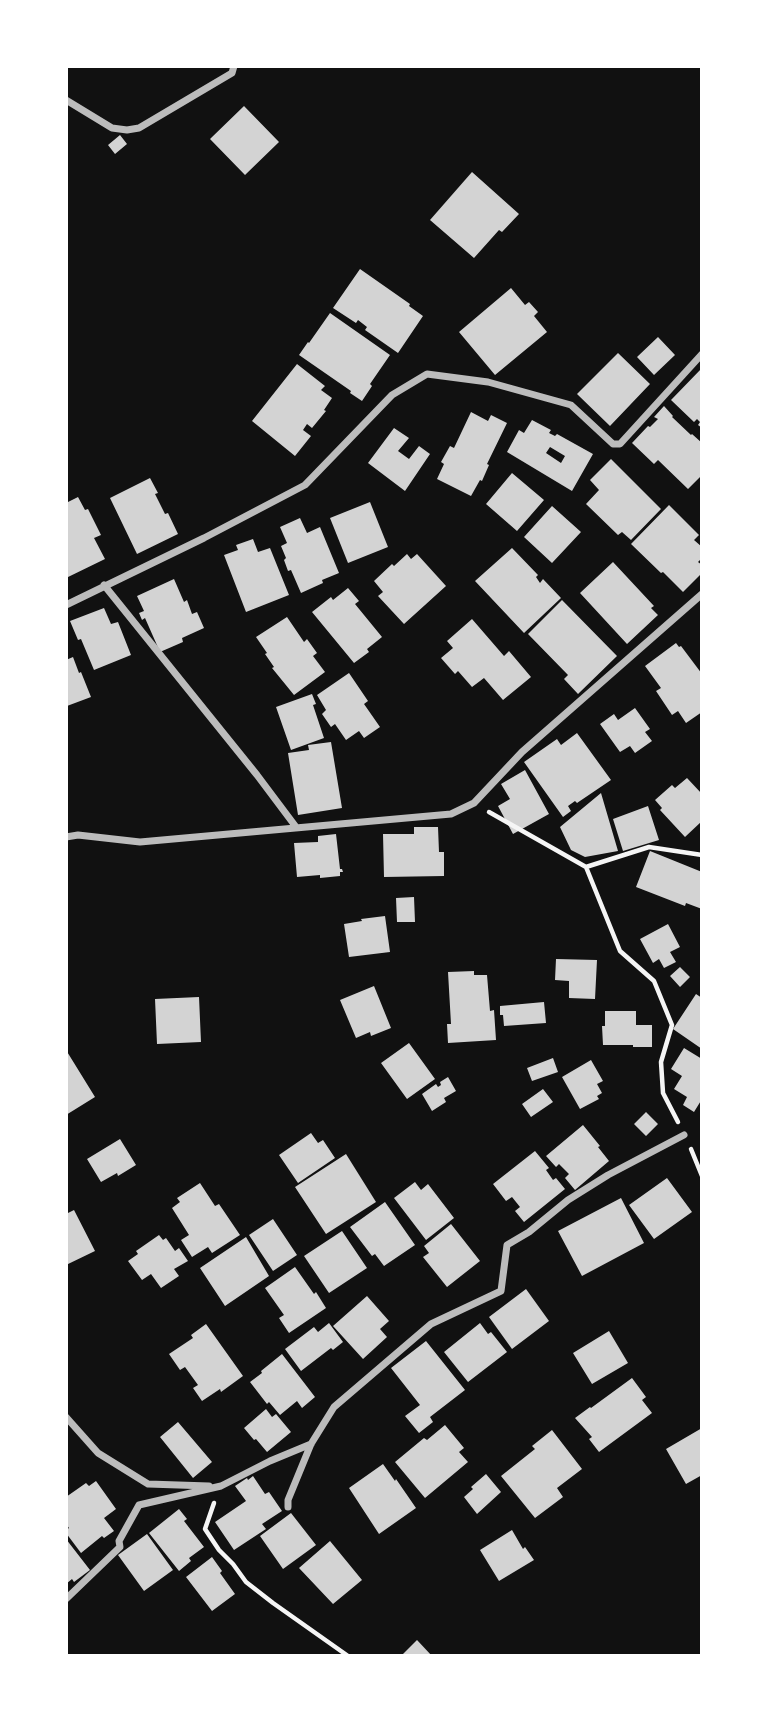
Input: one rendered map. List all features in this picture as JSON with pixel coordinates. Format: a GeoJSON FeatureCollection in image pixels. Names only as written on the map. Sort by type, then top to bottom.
{"type":"FeatureCollection","features":[{"type":"Feature","properties":{"kind":"street"},"geometry":{"type":"LineString","coordinates":[[66,100],[112,128],[139,128],[232,73],[234,66]]}},
{"type":"Feature","properties":{"kind":"street"},"geometry":{"type":"LineString","coordinates":[[66,605],[305,485],[392,395],[427,374],[488,382],[571,405],[613,444],[620,444],[702,354]]}},
{"type":"Feature","properties":{"kind":"street"},"geometry":{"type":"LineString","coordinates":[[104,585],[296,827]]}},
{"type":"Feature","properties":{"kind":"street"},"geometry":{"type":"LineString","coordinates":[[66,837],[78,835],[140,842],[451,814],[474,803],[522,752],[702,594]]}},
{"type":"Feature","properties":{"kind":"street"},"geometry":{"type":"LineString","coordinates":[[288,1507],[288,1500],[311,1444],[334,1407],[431,1324],[502,1292],[507,1245],[608,1174],[684,1135]]}},
{"type":"Feature","properties":{"kind":"street"},"geometry":{"type":"LineString","coordinates":[[66,1417],[98,1453],[148,1484],[220,1486]]}},
{"type":"Feature","properties":{"kind":"street"},"geometry":{"type":"LineString","coordinates":[[66,1599],[120,1547],[119,1541],[139,1505],[220,1486],[311,1444]]}},
{"type":"Feature","properties":{"kind":"path"},"geometry":{"type":"LineString","coordinates":[[474,803],[586,867],[620,951],[654,981],[672,1025],[661,1062],[663,1093],[702,1176]]}},
{"type":"Feature","properties":{"kind":"path"},"geometry":{"type":"LineString","coordinates":[[586,867],[649,847],[702,855]]}},
{"type":"Feature","properties":{"kind":"path"},"geometry":{"type":"LineString","coordinates":[[220,1486],[205,1529],[219,1549],[246,1582],[348,1656]]}},
{"type":"Feature","properties":{"kind":"building"},"geometry":{"type":"Polygon","coordinates":[[[244,106],[279,142],[245,175],[210,139],[244,106]]]}},
{"type":"Feature","properties":{"kind":"building"},"geometry":{"type":"Polygon","coordinates":[[[120,135],[127,144],[115,154],[108,145],[120,135]]]}},
{"type":"Feature","properties":{"kind":"building"},"geometry":{"type":"Polygon","coordinates":[[[472,172],[519,214],[502,232],[499,230],[474,258],[430,220],[472,172]]]}},
{"type":"Feature","properties":{"kind":"building"},"geometry":{"type":"Polygon","coordinates":[[[360,269],[423,316],[398,353],[365,330],[367,327],[358,320],[356,323],[333,308],[360,269]]]}},
{"type":"Feature","properties":{"kind":"building"},"geometry":{"type":"Polygon","coordinates":[[[511,288],[525,305],[529,302],[538,312],[534,316],[547,332],[495,375],[459,332],[511,288]]]}},
{"type":"Feature","properties":{"kind":"building"},"geometry":{"type":"Polygon","coordinates":[[[330,313],[390,355],[362,401],[299,355],[330,313]]]}},
{"type":"Feature","properties":{"kind":"building"},"geometry":{"type":"Polygon","coordinates":[[[658,337],[675,355],[654,375],[637,357],[658,337]]]}},
{"type":"Feature","properties":{"kind":"building"},"geometry":{"type":"Polygon","coordinates":[[[618,353],[650,384],[610,426],[577,394],[618,353]]]}},
{"type":"Feature","properties":{"kind":"building"},"geometry":{"type":"Polygon","coordinates":[[[297,364],[325,386],[321,390],[332,398],[324,410],[326,411],[312,428],[307,424],[303,430],[311,436],[295,456],[252,421],[297,364]]]}},
{"type":"Feature","properties":{"kind":"building"},"geometry":{"type":"Polygon","coordinates":[[[702,368],[702,428],[697,419],[694,422],[671,400],[702,368]]]}},
{"type":"Feature","properties":{"kind":"building"},"geometry":{"type":"Polygon","coordinates":[[[664,406],[672,417],[702,443],[702,475],[688,489],[658,460],[654,464],[632,443],[658,419],[654,417],[664,406]]]}},
{"type":"Feature","properties":{"kind":"building"},"geometry":{"type":"Polygon","coordinates":[[[471,412],[488,421],[491,415],[507,423],[487,464],[489,465],[482,481],[480,480],[471,496],[437,479],[444,464],[441,462],[450,446],[454,448],[471,412]]]}},
{"type":"Feature","properties":{"kind":"building"},"geometry":{"type":"Polygon","coordinates":[[[532,420],[551,430],[549,433],[555,436],[557,434],[593,454],[572,491],[507,452],[519,430],[524,433],[532,420]],[[550,447],[546,453],[561,463],[565,456],[550,447]]]}},
{"type":"Feature","properties":{"kind":"building"},"geometry":{"type":"Polygon","coordinates":[[[394,428],[409,438],[398,451],[409,459],[419,446],[430,454],[405,491],[368,463],[394,428]]]}},
{"type":"Feature","properties":{"kind":"building"},"geometry":{"type":"Polygon","coordinates":[[[611,459],[661,509],[631,540],[622,532],[618,535],[586,504],[599,490],[590,480],[611,459]]]}},
{"type":"Feature","properties":{"kind":"building"},"geometry":{"type":"Polygon","coordinates":[[[512,473],[544,500],[517,531],[486,504],[512,473]]]}},
{"type":"Feature","properties":{"kind":"building"},"geometry":{"type":"Polygon","coordinates":[[[150,478],[165,514],[168,513],[178,534],[137,554],[110,498],[150,478]]]}},
{"type":"Feature","properties":{"kind":"building"},"geometry":{"type":"Polygon","coordinates":[[[78,497],[85,510],[88,509],[101,535],[94,538],[105,559],[66,578],[66,503],[78,497]]]}},
{"type":"Feature","properties":{"kind":"building"},"geometry":{"type":"Polygon","coordinates":[[[370,502],[388,547],[348,563],[330,518],[370,502]]]}},
{"type":"Feature","properties":{"kind":"building"},"geometry":{"type":"Polygon","coordinates":[[[669,505],[699,535],[694,540],[702,547],[702,558],[698,562],[702,565],[702,573],[683,592],[631,544],[669,505]]]}},
{"type":"Feature","properties":{"kind":"building"},"geometry":{"type":"Polygon","coordinates":[[[552,506],[581,532],[552,563],[524,537],[552,506]]]}},
{"type":"Feature","properties":{"kind":"building"},"geometry":{"type":"Polygon","coordinates":[[[300,518],[307,533],[320,527],[339,573],[301,593],[284,560],[286,558],[281,546],[287,543],[280,527],[300,518]]]}},
{"type":"Feature","properties":{"kind":"building"},"geometry":{"type":"Polygon","coordinates":[[[253,539],[258,552],[270,548],[289,595],[246,612],[224,555],[238,550],[236,545],[253,539]]]}},
{"type":"Feature","properties":{"kind":"building"},"geometry":{"type":"Polygon","coordinates":[[[512,548],[538,575],[536,577],[540,583],[543,579],[561,598],[524,633],[475,581],[512,548]]]}},
{"type":"Feature","properties":{"kind":"building"},"geometry":{"type":"Polygon","coordinates":[[[407,554],[411,559],[417,554],[446,586],[404,624],[378,596],[383,592],[374,581],[407,554]]]}},
{"type":"Feature","properties":{"kind":"building"},"geometry":{"type":"Polygon","coordinates":[[[613,562],[654,606],[651,608],[658,615],[627,644],[580,593],[613,562]]]}},
{"type":"Feature","properties":{"kind":"building"},"geometry":{"type":"Polygon","coordinates":[[[174,579],[184,602],[187,600],[192,614],[197,612],[204,628],[182,638],[183,642],[160,652],[145,618],[142,620],[139,613],[144,611],[137,596],[174,579]]]}},
{"type":"Feature","properties":{"kind":"building"},"geometry":{"type":"Polygon","coordinates":[[[348,588],[359,601],[355,604],[382,637],[367,649],[369,652],[354,663],[312,612],[348,588]]]}},
{"type":"Feature","properties":{"kind":"building"},"geometry":{"type":"Polygon","coordinates":[[[562,600],[617,656],[578,694],[564,679],[568,675],[528,634],[562,600]]]}},
{"type":"Feature","properties":{"kind":"building"},"geometry":{"type":"Polygon","coordinates":[[[104,608],[111,624],[118,622],[131,655],[94,670],[70,621],[104,608]]]}},
{"type":"Feature","properties":{"kind":"building"},"geometry":{"type":"Polygon","coordinates":[[[287,617],[304,642],[307,639],[317,653],[313,656],[325,672],[294,695],[272,668],[274,667],[265,654],[267,653],[256,637],[287,617]]]}},
{"type":"Feature","properties":{"kind":"building"},"geometry":{"type":"Polygon","coordinates":[[[472,619],[504,656],[509,651],[531,677],[503,700],[484,678],[472,687],[458,671],[455,674],[441,658],[453,648],[447,641],[472,619]]]}},
{"type":"Feature","properties":{"kind":"building"},"geometry":{"type":"Polygon","coordinates":[[[676,643],[702,674],[702,712],[686,723],[678,711],[672,715],[656,691],[661,688],[645,666],[676,643]]]}},
{"type":"Feature","properties":{"kind":"building"},"geometry":{"type":"Polygon","coordinates":[[[73,657],[91,697],[67,706],[66,660],[73,657]]]}},
{"type":"Feature","properties":{"kind":"building"},"geometry":{"type":"Polygon","coordinates":[[[349,673],[368,701],[364,704],[380,727],[364,738],[359,731],[346,740],[335,724],[331,727],[322,714],[326,710],[317,695],[349,673]]]}},
{"type":"Feature","properties":{"kind":"building"},"geometry":{"type":"Polygon","coordinates":[[[312,694],[324,738],[291,750],[276,707],[312,694]]]}},
{"type":"Feature","properties":{"kind":"building"},"geometry":{"type":"Polygon","coordinates":[[[635,708],[650,729],[645,732],[652,741],[635,753],[630,746],[620,752],[600,724],[614,714],[618,720],[635,708]]]}},
{"type":"Feature","properties":{"kind":"building"},"geometry":{"type":"Polygon","coordinates":[[[577,733],[611,780],[568,806],[571,811],[563,817],[524,762],[557,739],[561,745],[577,733]]]}},
{"type":"Feature","properties":{"kind":"building"},"geometry":{"type":"Polygon","coordinates":[[[331,742],[342,808],[298,815],[288,753],[309,750],[308,745],[331,742]]]}},
{"type":"Feature","properties":{"kind":"building"},"geometry":{"type":"Polygon","coordinates":[[[525,770],[549,814],[513,834],[498,806],[510,799],[501,784],[525,770]]]}},
{"type":"Feature","properties":{"kind":"building"},"geometry":{"type":"Polygon","coordinates":[[[687,778],[702,794],[702,821],[685,837],[660,810],[662,808],[655,800],[672,785],[675,788],[687,778]]]}},
{"type":"Feature","properties":{"kind":"building"},"geometry":{"type":"Polygon","coordinates":[[[601,793],[618,851],[585,857],[571,850],[560,827],[601,793]]]}},
{"type":"Feature","properties":{"kind":"building"},"geometry":{"type":"Polygon","coordinates":[[[648,806],[659,840],[623,851],[613,819],[648,806]]]}},
{"type":"Feature","properties":{"kind":"building"},"geometry":{"type":"Polygon","coordinates":[[[414,827],[438,827],[439,852],[444,852],[444,876],[384,877],[383,834],[414,834],[414,827]]]}},
{"type":"Feature","properties":{"kind":"building"},"geometry":{"type":"Polygon","coordinates":[[[336,834],[340,869],[343,872],[340,872],[340,876],[297,877],[294,843],[318,842],[318,836],[336,834]]]}},
{"type":"Feature","properties":{"kind":"building"},"geometry":{"type":"Polygon","coordinates":[[[650,851],[702,872],[702,909],[686,903],[685,906],[636,887],[650,851]]]}},
{"type":"Feature","properties":{"kind":"building"},"geometry":{"type":"Polygon","coordinates":[[[414,897],[415,922],[397,922],[396,898],[414,897]]]}},
{"type":"Feature","properties":{"kind":"building"},"geometry":{"type":"Polygon","coordinates":[[[385,916],[390,952],[349,957],[344,924],[385,916]]]}},
{"type":"Feature","properties":{"kind":"building"},"geometry":{"type":"Polygon","coordinates":[[[668,924],[680,947],[670,952],[676,962],[664,968],[659,959],[653,963],[640,939],[668,924]]]}},
{"type":"Feature","properties":{"kind":"building"},"geometry":{"type":"Polygon","coordinates":[[[556,959],[597,960],[595,999],[569,998],[569,981],[555,980],[556,959]]]}},
{"type":"Feature","properties":{"kind":"building"},"geometry":{"type":"Polygon","coordinates":[[[680,967],[690,977],[680,987],[670,976],[680,967]]]}},
{"type":"Feature","properties":{"kind":"building"},"geometry":{"type":"Polygon","coordinates":[[[474,971],[474,975],[487,975],[490,1011],[494,1010],[496,1040],[448,1043],[447,1024],[451,1024],[448,972],[474,971]]]}},
{"type":"Feature","properties":{"kind":"building"},"geometry":{"type":"Polygon","coordinates":[[[374,986],[391,1028],[371,1036],[370,1032],[356,1038],[340,1000],[374,986]]]}},
{"type":"Feature","properties":{"kind":"building"},"geometry":{"type":"Polygon","coordinates":[[[696,994],[702,998],[702,1049],[673,1029],[696,994]]]}},
{"type":"Feature","properties":{"kind":"building"},"geometry":{"type":"Polygon","coordinates":[[[199,997],[201,1042],[157,1044],[155,999],[199,997]]]}},
{"type":"Feature","properties":{"kind":"building"},"geometry":{"type":"Polygon","coordinates":[[[544,1002],[546,1023],[504,1026],[500,1006],[544,1002]]]}},
{"type":"Feature","properties":{"kind":"building"},"geometry":{"type":"Polygon","coordinates":[[[605,1011],[636,1011],[636,1025],[652,1025],[652,1047],[603,1045],[602,1026],[605,1026],[605,1011]]]}},
{"type":"Feature","properties":{"kind":"building"},"geometry":{"type":"Polygon","coordinates":[[[409,1043],[435,1079],[407,1099],[381,1063],[409,1043]]]}},
{"type":"Feature","properties":{"kind":"building"},"geometry":{"type":"Polygon","coordinates":[[[684,1048],[702,1059],[702,1099],[694,1112],[683,1105],[687,1097],[674,1089],[682,1076],[671,1069],[684,1048]]]}},
{"type":"Feature","properties":{"kind":"building"},"geometry":{"type":"Polygon","coordinates":[[[66,1050],[95,1097],[66,1115],[67,1086],[66,1050]]]}},
{"type":"Feature","properties":{"kind":"building"},"geometry":{"type":"Polygon","coordinates":[[[553,1058],[558,1072],[532,1081],[527,1068],[553,1058]]]}},
{"type":"Feature","properties":{"kind":"building"},"geometry":{"type":"Polygon","coordinates":[[[591,1060],[603,1081],[597,1084],[602,1093],[597,1096],[599,1099],[580,1109],[562,1077],[591,1060]]]}},
{"type":"Feature","properties":{"kind":"building"},"geometry":{"type":"Polygon","coordinates":[[[448,1077],[456,1091],[444,1098],[446,1102],[432,1111],[422,1094],[436,1084],[438,1087],[440,1082],[448,1077]]]}},
{"type":"Feature","properties":{"kind":"building"},"geometry":{"type":"Polygon","coordinates":[[[543,1089],[553,1102],[531,1117],[522,1104],[543,1089]]]}},
{"type":"Feature","properties":{"kind":"building"},"geometry":{"type":"Polygon","coordinates":[[[646,1112],[658,1124],[646,1136],[634,1124],[646,1112]]]}},
{"type":"Feature","properties":{"kind":"building"},"geometry":{"type":"Polygon","coordinates":[[[583,1125],[609,1161],[575,1190],[565,1178],[569,1174],[559,1164],[556,1167],[546,1156],[583,1125]]]}},
{"type":"Feature","properties":{"kind":"building"},"geometry":{"type":"Polygon","coordinates":[[[311,1133],[318,1143],[323,1140],[335,1158],[298,1183],[279,1155],[311,1133]]]}},
{"type":"Feature","properties":{"kind":"building"},"geometry":{"type":"Polygon","coordinates":[[[120,1139],[136,1165],[101,1182],[87,1159],[120,1139]]]}},
{"type":"Feature","properties":{"kind":"building"},"geometry":{"type":"Polygon","coordinates":[[[535,1151],[549,1168],[546,1170],[553,1180],[556,1178],[565,1189],[524,1222],[515,1211],[520,1207],[512,1197],[506,1201],[493,1184],[535,1151]]]}},
{"type":"Feature","properties":{"kind":"building"},"geometry":{"type":"Polygon","coordinates":[[[346,1154],[376,1202],[326,1234],[295,1187],[346,1154]]]}},
{"type":"Feature","properties":{"kind":"building"},"geometry":{"type":"Polygon","coordinates":[[[667,1178],[692,1212],[654,1239],[629,1205],[667,1178]]]}},
{"type":"Feature","properties":{"kind":"building"},"geometry":{"type":"Polygon","coordinates":[[[415,1182],[421,1190],[428,1184],[454,1218],[426,1240],[394,1198],[415,1182]]]}},
{"type":"Feature","properties":{"kind":"building"},"geometry":{"type":"Polygon","coordinates":[[[200,1183],[215,1206],[219,1204],[240,1235],[212,1253],[208,1247],[192,1257],[181,1240],[189,1235],[172,1208],[180,1202],[177,1198],[200,1183]]]}},
{"type":"Feature","properties":{"kind":"building"},"geometry":{"type":"Polygon","coordinates":[[[621,1198],[644,1243],[582,1276],[558,1231],[621,1198]]]}},
{"type":"Feature","properties":{"kind":"building"},"geometry":{"type":"Polygon","coordinates":[[[385,1202],[415,1245],[384,1266],[375,1254],[372,1256],[350,1227],[385,1202]]]}},
{"type":"Feature","properties":{"kind":"building"},"geometry":{"type":"Polygon","coordinates":[[[74,1210],[95,1251],[66,1265],[66,1214],[74,1210]]]}},
{"type":"Feature","properties":{"kind":"building"},"geometry":{"type":"Polygon","coordinates":[[[273,1219],[297,1255],[273,1271],[249,1235],[273,1219]]]}},
{"type":"Feature","properties":{"kind":"building"},"geometry":{"type":"Polygon","coordinates":[[[451,1224],[480,1261],[447,1287],[423,1257],[429,1253],[424,1246],[451,1224]]]}},
{"type":"Feature","properties":{"kind":"building"},"geometry":{"type":"Polygon","coordinates":[[[342,1231],[367,1268],[329,1293],[304,1256],[342,1231]]]}},
{"type":"Feature","properties":{"kind":"building"},"geometry":{"type":"Polygon","coordinates":[[[159,1235],[163,1240],[166,1238],[175,1251],[179,1248],[188,1261],[174,1269],[179,1276],[161,1288],[151,1274],[142,1280],[128,1261],[138,1254],[136,1251],[159,1235]]]}},
{"type":"Feature","properties":{"kind":"building"},"geometry":{"type":"Polygon","coordinates":[[[246,1237],[269,1276],[225,1306],[200,1268],[246,1237]]]}},
{"type":"Feature","properties":{"kind":"building"},"geometry":{"type":"Polygon","coordinates":[[[295,1267],[326,1308],[289,1333],[279,1318],[284,1315],[265,1288],[295,1267]]]}},
{"type":"Feature","properties":{"kind":"building"},"geometry":{"type":"Polygon","coordinates":[[[526,1289],[549,1321],[512,1349],[489,1317],[526,1289]]]}},
{"type":"Feature","properties":{"kind":"building"},"geometry":{"type":"Polygon","coordinates":[[[367,1296],[389,1321],[380,1329],[387,1337],[363,1359],[333,1326],[367,1296]]]}},
{"type":"Feature","properties":{"kind":"building"},"geometry":{"type":"Polygon","coordinates":[[[329,1323],[343,1342],[301,1371],[285,1349],[314,1327],[318,1332],[329,1323]]]}},
{"type":"Feature","properties":{"kind":"building"},"geometry":{"type":"Polygon","coordinates":[[[480,1323],[507,1352],[468,1382],[444,1352],[480,1323]]]}},
{"type":"Feature","properties":{"kind":"building"},"geometry":{"type":"Polygon","coordinates":[[[206,1324],[243,1376],[221,1392],[220,1389],[202,1401],[193,1388],[198,1385],[185,1367],[180,1370],[169,1354],[193,1338],[191,1335],[206,1324]]]}},
{"type":"Feature","properties":{"kind":"building"},"geometry":{"type":"Polygon","coordinates":[[[609,1331],[628,1363],[592,1384],[573,1353],[609,1331]]]}},
{"type":"Feature","properties":{"kind":"building"},"geometry":{"type":"Polygon","coordinates":[[[426,1341],[465,1390],[430,1417],[433,1422],[419,1433],[405,1416],[420,1405],[391,1368],[426,1341]]]}},
{"type":"Feature","properties":{"kind":"building"},"geometry":{"type":"Polygon","coordinates":[[[282,1354],[315,1397],[302,1408],[297,1401],[280,1415],[269,1402],[267,1404],[250,1382],[282,1354]]]}},
{"type":"Feature","properties":{"kind":"building"},"geometry":{"type":"Polygon","coordinates":[[[632,1378],[646,1397],[642,1400],[652,1413],[599,1452],[589,1439],[592,1437],[575,1418],[632,1378]]]}},
{"type":"Feature","properties":{"kind":"building"},"geometry":{"type":"Polygon","coordinates":[[[266,1409],[272,1417],[276,1414],[291,1432],[267,1452],[244,1428],[266,1409]]]}},
{"type":"Feature","properties":{"kind":"building"},"geometry":{"type":"Polygon","coordinates":[[[178,1422],[212,1462],[193,1478],[160,1437],[178,1422]]]}},
{"type":"Feature","properties":{"kind":"building"},"geometry":{"type":"Polygon","coordinates":[[[445,1425],[464,1448],[459,1452],[468,1462],[425,1498],[395,1462],[445,1425]]]}},
{"type":"Feature","properties":{"kind":"building"},"geometry":{"type":"Polygon","coordinates":[[[702,1428],[702,1475],[686,1484],[666,1449],[702,1428]]]}},
{"type":"Feature","properties":{"kind":"building"},"geometry":{"type":"Polygon","coordinates":[[[552,1430],[582,1469],[557,1488],[563,1497],[535,1518],[501,1476],[535,1449],[532,1446],[552,1430]]]}},
{"type":"Feature","properties":{"kind":"building"},"geometry":{"type":"Polygon","coordinates":[[[383,1464],[416,1508],[379,1534],[349,1488],[383,1464]]]}},
{"type":"Feature","properties":{"kind":"building"},"geometry":{"type":"Polygon","coordinates":[[[486,1474],[501,1492],[477,1514],[464,1497],[486,1474]]]}},
{"type":"Feature","properties":{"kind":"building"},"geometry":{"type":"Polygon","coordinates":[[[253,1476],[265,1494],[269,1492],[282,1511],[262,1524],[266,1529],[234,1550],[215,1522],[246,1501],[235,1486],[253,1476]]]}},
{"type":"Feature","properties":{"kind":"building"},"geometry":{"type":"Polygon","coordinates":[[[96,1481],[116,1509],[104,1518],[114,1531],[104,1538],[102,1536],[81,1553],[66,1533],[69,1528],[66,1524],[66,1497],[86,1483],[89,1486],[96,1481]]]}},
{"type":"Feature","properties":{"kind":"building"},"geometry":{"type":"Polygon","coordinates":[[[179,1509],[187,1519],[184,1521],[204,1547],[189,1558],[191,1561],[179,1571],[149,1533],[179,1509]]]}},
{"type":"Feature","properties":{"kind":"building"},"geometry":{"type":"Polygon","coordinates":[[[291,1513],[316,1545],[283,1569],[260,1536],[291,1513]]]}},
{"type":"Feature","properties":{"kind":"building"},"geometry":{"type":"Polygon","coordinates":[[[512,1530],[523,1549],[525,1547],[534,1560],[499,1581],[480,1550],[512,1530]]]}},
{"type":"Feature","properties":{"kind":"building"},"geometry":{"type":"Polygon","coordinates":[[[147,1534],[173,1570],[144,1591],[118,1555],[147,1534]]]}},
{"type":"Feature","properties":{"kind":"building"},"geometry":{"type":"Polygon","coordinates":[[[66,1539],[90,1570],[74,1582],[72,1579],[66,1584],[66,1539]]]}},
{"type":"Feature","properties":{"kind":"building"},"geometry":{"type":"Polygon","coordinates":[[[330,1541],[362,1580],[333,1604],[299,1568],[330,1541]]]}},
{"type":"Feature","properties":{"kind":"building"},"geometry":{"type":"Polygon","coordinates":[[[212,1557],[235,1594],[212,1611],[186,1577],[212,1557]]]}},
{"type":"Feature","properties":{"kind":"building"},"geometry":{"type":"Polygon","coordinates":[[[417,1640],[432,1656],[401,1656],[417,1640]]]}}]}
